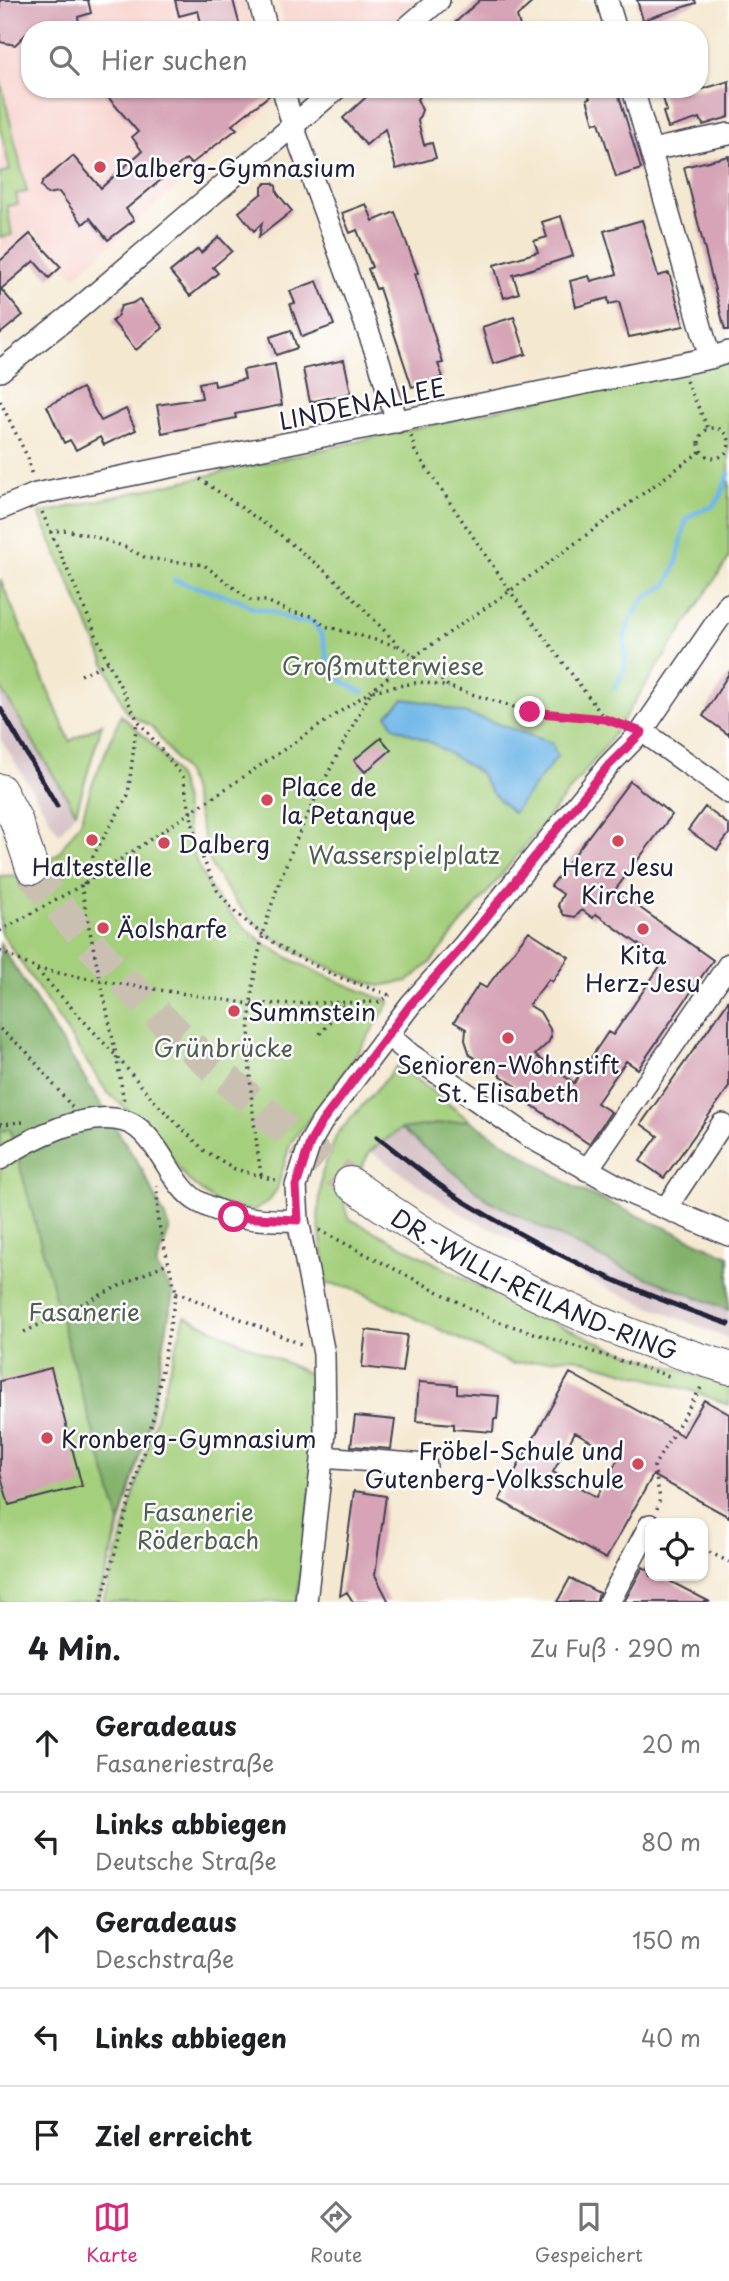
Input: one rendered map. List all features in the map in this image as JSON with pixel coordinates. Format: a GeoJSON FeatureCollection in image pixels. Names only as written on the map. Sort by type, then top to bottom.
{"type":"FeatureCollection","features":[{"type":"Feature","properties":{"kind":"highway"},"geometry":{"type":"LineString","coordinates":[[0,790],[16,820],[29,870]]}},
{"type":"Feature","properties":{"kind":"highway"},"geometry":{"type":"LineString","coordinates":[[0,825],[29,870]]}},
{"type":"Feature","properties":{"kind":"highway"},"geometry":{"type":"LineString","coordinates":[[0,850],[29,870]]}},
{"type":"Feature","properties":{"kind":"highway","name":"DR.-WILLI-REILAND-RING"},"geometry":{"type":"LineString","coordinates":[[350,1183],[400,1219],[537,1296],[679,1353],[720,1378]]}},
{"type":"Feature","properties":{"kind":"street"},"geometry":{"type":"LineString","coordinates":[[259,0],[265,21]]}},
{"type":"Feature","properties":{"kind":"street"},"geometry":{"type":"LineString","coordinates":[[414,21],[439,0]]}},
{"type":"Feature","properties":{"kind":"street"},"geometry":{"type":"LineString","coordinates":[[607,0],[613,21]]}},
{"type":"Feature","properties":{"kind":"street"},"geometry":{"type":"LineString","coordinates":[[285,98],[293,126],[402,421]]}},
{"type":"Feature","properties":{"kind":"street"},"geometry":{"type":"LineString","coordinates":[[0,371],[71,315],[326,98]]}},
{"type":"Feature","properties":{"kind":"street"},"geometry":{"type":"LineString","coordinates":[[636,98],[720,355]]}},
{"type":"Feature","properties":{"kind":"street"},"geometry":{"type":"LineString","coordinates":[[651,150],[729,134]]}},
{"type":"Feature","properties":{"kind":"street","name":"LINDENALLEE"},"geometry":{"type":"LineString","coordinates":[[3,507],[36,495],[720,355]]}},
{"type":"Feature","properties":{"kind":"street"},"geometry":{"type":"LineString","coordinates":[[309,1601],[325,1433],[324,1354],[298,1220],[296,1186],[310,1143],[322,1122],[411,1004],[463,946],[608,766],[642,732],[729,604]]}},
{"type":"Feature","properties":{"kind":"street"},"geometry":{"type":"LineString","coordinates":[[642,732],[729,793]]}},
{"type":"Feature","properties":{"kind":"street"},"geometry":{"type":"LineString","coordinates":[[587,1170],[729,964]]}},
{"type":"Feature","properties":{"kind":"street"},"geometry":{"type":"LineString","coordinates":[[388,1035],[410,1054],[528,1136],[634,1195],[729,1235]]}},
{"type":"Feature","properties":{"kind":"street"},"geometry":{"type":"LineString","coordinates":[[0,1159],[22,1144],[84,1121],[102,1117],[127,1121],[146,1136],[182,1186],[197,1201],[234,1217],[298,1220]]}},
{"type":"Feature","properties":{"kind":"street"},"geometry":{"type":"LineString","coordinates":[[666,1208],[722,1124]]}},
{"type":"Feature","properties":{"kind":"street"},"geometry":{"type":"LineString","coordinates":[[323,1457],[426,1465]]}},
{"type":"Feature","properties":{"kind":"street"},"geometry":{"type":"LineString","coordinates":[[609,1602],[645,1535]]}},
{"type":"Feature","properties":{"kind":"path"},"geometry":{"type":"LineString","coordinates":[[683,376],[708,429]]}},
{"type":"Feature","properties":{"kind":"path"},"geometry":{"type":"LineString","coordinates":[[0,401],[28,458],[36,495]]}},
{"type":"Feature","properties":{"kind":"path"},"geometry":{"type":"LineString","coordinates":[[402,421],[415,451],[510,591],[605,719]]}},
{"type":"Feature","properties":{"kind":"path"},"geometry":{"type":"LineString","coordinates":[[718,428],[727,433],[728,450],[720,457],[709,458],[701,451],[699,438],[708,429],[718,428]]}},
{"type":"Feature","properties":{"kind":"path"},"geometry":{"type":"LineString","coordinates":[[0,931],[82,885],[371,691],[415,656],[510,591],[701,451]]}},
{"type":"Feature","properties":{"kind":"path"},"geometry":{"type":"LineString","coordinates":[[200,481],[278,533],[337,581],[399,646],[415,656],[449,687]]}},
{"type":"Feature","properties":{"kind":"path"},"geometry":{"type":"LineString","coordinates":[[43,517],[108,662],[137,719],[183,777],[197,845],[217,890],[235,912],[288,952],[337,976],[411,1004]]}},
{"type":"Feature","properties":{"kind":"path"},"geometry":{"type":"LineString","coordinates":[[50,532],[66,530],[93,536],[125,547],[146,558],[204,565],[250,600],[267,601],[290,612],[313,616],[325,626],[399,646]]}},
{"type":"Feature","properties":{"kind":"path"},"geometry":{"type":"LineString","coordinates":[[81,675],[108,662]]}},
{"type":"Feature","properties":{"kind":"path"},"geometry":{"type":"LineString","coordinates":[[371,691],[420,682],[449,687],[530,712],[605,719],[642,732]]}},
{"type":"Feature","properties":{"kind":"path"},"geometry":{"type":"LineString","coordinates":[[35,968],[157,1104],[205,1152],[235,1169],[261,1175],[249,1069],[251,1004],[263,935],[283,870],[317,795],[371,691]]}},
{"type":"Feature","properties":{"kind":"path"},"geometry":{"type":"LineString","coordinates":[[127,1121],[117,1057],[93,950],[82,885],[92,858],[128,795],[137,719]]}},
{"type":"Feature","properties":{"kind":"path"},"geometry":{"type":"LineString","coordinates":[[0,951],[35,968],[251,1004],[379,1002],[390,995]]}},
{"type":"Feature","properties":{"kind":"path"},"geometry":{"type":"LineString","coordinates":[[320,1034],[345,1004]]}},
{"type":"Feature","properties":{"kind":"path"},"geometry":{"type":"LineString","coordinates":[[0,1029],[26,1051],[84,1121]]}},
{"type":"Feature","properties":{"kind":"path"},"geometry":{"type":"LineString","coordinates":[[101,1602],[153,1415],[176,1292],[158,1221],[157,1185]]}},
{"type":"Feature","properties":{"kind":"path"},"geometry":{"type":"LineString","coordinates":[[298,1220],[493,1320],[678,1379]]}},
{"type":"Feature","properties":{"kind":"path"},"geometry":{"type":"LineString","coordinates":[[24,1332],[167,1262]]}},
{"type":"Feature","properties":{"kind":"path"},"geometry":{"type":"LineString","coordinates":[[176,1292],[324,1354]]}},
{"type":"Feature","properties":{"kind":"path"},"geometry":{"type":"LineString","coordinates":[[653,1518],[660,1499],[654,1466],[702,1386],[720,1378]]}},
{"type":"Feature","properties":{"kind":"path"},"geometry":{"type":"LineString","coordinates":[[690,1382],[702,1386]]}},
{"type":"Feature","properties":{"kind":"path"},"geometry":{"type":"LineString","coordinates":[[708,1552],[729,1562]]}},
{"type":"Feature","properties":{"kind":"shaded area","name":"Dalberg-Gymnasium"},"geometry":{"type":"Polygon","coordinates":[[[0,0],[245,0],[251,21],[21,21],[21,98],[271,98],[273,104],[74,277],[34,230],[0,260],[0,0]]]}},
{"type":"Feature","properties":{"kind":"shaded area"},"geometry":{"type":"Polygon","coordinates":[[[279,0],[416,0],[393,21],[284,21],[279,0]]]}},
{"type":"Feature","properties":{"kind":"shaded area"},"geometry":{"type":"Polygon","coordinates":[[[0,687],[76,812],[59,834],[0,738],[0,687]]]}},
{"type":"Feature","properties":{"kind":"shaded area"},"geometry":{"type":"Polygon","coordinates":[[[401,1129],[488,1200],[615,1265],[729,1310],[729,1339],[612,1291],[458,1212],[370,1151],[401,1129]]]}},
{"type":"Feature","properties":{"kind":"green space"},"geometry":{"type":"Polygon","coordinates":[[[0,79],[27,192],[16,194],[18,204],[7,206],[12,235],[0,237],[0,173],[10,170],[0,127],[0,79]]]}},
{"type":"Feature","properties":{"kind":"green space","name":"Großmutterwiese"},"geometry":{"type":"Polygon","coordinates":[[[729,357],[729,558],[605,747],[430,963],[408,981],[379,986],[356,979],[300,954],[261,930],[235,901],[212,868],[187,775],[152,727],[127,713],[39,514],[729,357]]]}},
{"type":"Feature","properties":{"kind":"green space"},"geometry":{"type":"Polygon","coordinates":[[[0,579],[70,741],[102,724],[76,812],[0,687],[0,579]]]}},
{"type":"Feature","properties":{"kind":"green space","name":"Grünbrücke"},"geometry":{"type":"Polygon","coordinates":[[[121,715],[160,752],[178,779],[191,847],[205,879],[223,906],[245,928],[271,947],[328,977],[390,1002],[352,1062],[290,1144],[277,1189],[268,1202],[253,1211],[216,1203],[187,1179],[150,1130],[107,1092],[0,931],[0,876],[21,875],[58,854],[81,821],[92,785],[121,715]]]}},
{"type":"Feature","properties":{"kind":"green space","name":"Fasanerie"},"geometry":{"type":"Polygon","coordinates":[[[0,944],[142,1170],[170,1228],[156,1266],[173,1293],[151,1415],[98,1602],[0,1602],[0,944]]]}},
{"type":"Feature","properties":{"kind":"green space"},"geometry":{"type":"Polygon","coordinates":[[[0,944],[142,1170],[170,1228],[156,1266],[173,1293],[151,1415],[98,1602],[120,1522],[70,1353],[10,1129],[0,1132],[0,944]]]}},
{"type":"Feature","properties":{"kind":"green space"},"geometry":{"type":"Polygon","coordinates":[[[398,1065],[469,1120],[401,1129],[370,1151],[344,1202],[348,1218],[531,1313],[610,1347],[729,1386],[729,1405],[693,1391],[572,1357],[512,1364],[350,1287],[327,1284],[318,1217],[322,1173],[337,1134],[398,1065]]]}},
{"type":"Feature","properties":{"kind":"green space"},"geometry":{"type":"Polygon","coordinates":[[[469,1120],[576,1188],[729,1256],[729,1310],[615,1265],[488,1200],[401,1129],[469,1120]]]}},
{"type":"Feature","properties":{"kind":"green space","name":"Fasanerie Röderbach"},"geometry":{"type":"Polygon","coordinates":[[[185,1316],[312,1375],[318,1438],[297,1602],[103,1602],[185,1316]]]}},
{"type":"Feature","properties":{"kind":"water"},"geometry":{"type":"Polygon","coordinates":[[[404,699],[426,702],[490,721],[552,743],[557,757],[513,813],[491,792],[480,773],[432,743],[394,727],[387,715],[404,699]]]}},
{"type":"Feature","properties":{"kind":"building"},"geometry":{"type":"Polygon","coordinates":[[[0,0],[88,0],[91,13],[78,17],[79,21],[21,21],[21,39],[15,45],[0,42],[0,0]]]}},
{"type":"Feature","properties":{"kind":"building"},"geometry":{"type":"Polygon","coordinates":[[[175,0],[233,0],[239,21],[201,21],[198,11],[179,16],[175,0]]]}},
{"type":"Feature","properties":{"kind":"building"},"geometry":{"type":"Polygon","coordinates":[[[480,0],[535,0],[517,16],[518,21],[457,21],[480,0]]]}},
{"type":"Feature","properties":{"kind":"building"},"geometry":{"type":"Polygon","coordinates":[[[637,0],[695,0],[696,3],[643,20],[637,0]]]}},
{"type":"Feature","properties":{"kind":"building"},"geometry":{"type":"Polygon","coordinates":[[[729,81],[729,117],[703,125],[700,118],[668,128],[663,112],[667,111],[663,98],[708,98],[708,87],[729,81]]]}},
{"type":"Feature","properties":{"kind":"building"},"geometry":{"type":"Polygon","coordinates":[[[109,98],[266,98],[232,125],[237,129],[191,164],[186,159],[126,209],[134,220],[108,240],[90,218],[83,224],[59,192],[47,194],[41,186],[43,181],[73,156],[101,188],[142,151],[132,137],[138,132],[109,98]]]}},
{"type":"Feature","properties":{"kind":"building"},"geometry":{"type":"Polygon","coordinates":[[[365,98],[418,98],[422,110],[418,121],[424,145],[432,143],[436,158],[396,169],[385,129],[366,145],[343,118],[365,98]]]}},
{"type":"Feature","properties":{"kind":"building"},"geometry":{"type":"Polygon","coordinates":[[[620,98],[641,169],[616,177],[599,122],[594,123],[587,99],[620,98]]]}},
{"type":"Feature","properties":{"kind":"building"},"geometry":{"type":"Polygon","coordinates":[[[729,156],[729,330],[725,330],[684,167],[729,156]]]}},
{"type":"Feature","properties":{"kind":"building"},"geometry":{"type":"Polygon","coordinates":[[[266,183],[276,186],[277,193],[292,211],[259,237],[262,223],[254,231],[239,212],[262,193],[262,187],[266,183]]]}},
{"type":"Feature","properties":{"kind":"building"},"geometry":{"type":"Polygon","coordinates":[[[366,204],[373,221],[395,212],[418,273],[415,274],[443,363],[438,364],[443,377],[412,387],[379,288],[376,289],[368,269],[372,267],[357,230],[350,233],[342,213],[366,204]]]}},
{"type":"Feature","properties":{"kind":"building"},"geometry":{"type":"Polygon","coordinates":[[[561,216],[573,256],[513,275],[519,293],[504,298],[494,265],[538,252],[534,241],[547,237],[542,222],[561,216]]]}},
{"type":"Feature","properties":{"kind":"building"},"geometry":{"type":"Polygon","coordinates":[[[642,220],[658,276],[669,273],[684,326],[629,337],[619,302],[609,304],[608,298],[576,307],[570,281],[589,276],[591,281],[617,274],[604,231],[642,220]]]}},
{"type":"Feature","properties":{"kind":"building"},"geometry":{"type":"Polygon","coordinates":[[[30,234],[61,267],[49,278],[34,261],[1,289],[23,315],[0,334],[0,261],[30,234]]]}},
{"type":"Feature","properties":{"kind":"building"},"geometry":{"type":"Polygon","coordinates":[[[219,237],[232,251],[213,267],[218,273],[190,296],[170,272],[198,249],[201,253],[219,237]]]}},
{"type":"Feature","properties":{"kind":"building"},"geometry":{"type":"Polygon","coordinates":[[[317,281],[334,325],[302,337],[290,304],[295,303],[290,291],[317,281]]]}},
{"type":"Feature","properties":{"kind":"building"},"geometry":{"type":"Polygon","coordinates":[[[139,299],[163,328],[136,350],[112,321],[117,317],[121,306],[139,299]]]}},
{"type":"Feature","properties":{"kind":"building"},"geometry":{"type":"Polygon","coordinates":[[[514,317],[526,354],[493,364],[482,327],[514,317]]]}},
{"type":"Feature","properties":{"kind":"building"},"geometry":{"type":"Polygon","coordinates":[[[291,330],[297,348],[276,355],[270,337],[291,330]]]}},
{"type":"Feature","properties":{"kind":"building"},"geometry":{"type":"Polygon","coordinates":[[[344,360],[351,393],[310,402],[303,369],[344,360]]]}},
{"type":"Feature","properties":{"kind":"building"},"geometry":{"type":"Polygon","coordinates":[[[275,364],[282,405],[235,414],[236,418],[162,433],[157,405],[202,398],[199,383],[214,380],[215,386],[245,379],[243,370],[275,364]]]}},
{"type":"Feature","properties":{"kind":"building"},"geometry":{"type":"Polygon","coordinates":[[[82,388],[101,421],[126,409],[136,430],[104,445],[100,437],[76,450],[70,440],[64,443],[47,406],[82,388]]]}},
{"type":"Feature","properties":{"kind":"building"},"geometry":{"type":"Polygon","coordinates":[[[729,673],[729,735],[703,716],[729,673]]]}},
{"type":"Feature","properties":{"kind":"building"},"geometry":{"type":"Polygon","coordinates":[[[381,738],[391,750],[365,772],[354,760],[381,738]]]}},
{"type":"Feature","properties":{"kind":"building"},"geometry":{"type":"Polygon","coordinates":[[[630,781],[672,815],[615,890],[713,960],[638,1069],[626,1061],[597,1103],[611,1112],[589,1144],[514,1093],[516,1086],[470,1055],[465,1040],[466,1029],[454,1022],[479,984],[486,988],[529,931],[569,957],[552,982],[549,979],[529,1005],[540,1012],[550,1029],[551,1037],[535,1055],[574,1083],[608,1032],[613,1035],[663,962],[596,914],[593,918],[582,910],[575,917],[564,915],[558,905],[563,894],[551,886],[630,781]]]}},
{"type":"Feature","properties":{"kind":"building"},"geometry":{"type":"Polygon","coordinates":[[[705,807],[729,825],[729,834],[717,850],[688,830],[705,807]]]}},
{"type":"Feature","properties":{"kind":"building"},"geometry":{"type":"Polygon","coordinates":[[[729,1000],[729,1087],[664,1178],[640,1161],[658,1136],[641,1124],[729,1000]]]}},
{"type":"Feature","properties":{"kind":"building"},"geometry":{"type":"Polygon","coordinates":[[[366,1330],[407,1335],[402,1372],[362,1367],[366,1330]]]}},
{"type":"Feature","properties":{"kind":"building"},"geometry":{"type":"Polygon","coordinates":[[[51,1368],[82,1486],[9,1505],[0,1473],[0,1381],[51,1368]]]}},
{"type":"Feature","properties":{"kind":"building"},"geometry":{"type":"Polygon","coordinates":[[[570,1373],[683,1436],[704,1400],[729,1414],[729,1517],[653,1475],[606,1559],[499,1500],[570,1373]],[[575,1432],[553,1472],[597,1497],[619,1457],[575,1432]]]}},
{"type":"Feature","properties":{"kind":"building"},"geometry":{"type":"Polygon","coordinates":[[[419,1382],[457,1385],[457,1393],[499,1396],[493,1432],[454,1429],[454,1424],[416,1421],[419,1382]]]}},
{"type":"Feature","properties":{"kind":"building"},"geometry":{"type":"Polygon","coordinates":[[[355,1416],[395,1420],[391,1449],[351,1446],[355,1416]]]}},
{"type":"Feature","properties":{"kind":"building"},"geometry":{"type":"Polygon","coordinates":[[[354,1491],[386,1496],[375,1575],[389,1602],[353,1602],[347,1592],[340,1596],[354,1491]]]}},
{"type":"Feature","properties":{"kind":"building"},"geometry":{"type":"Polygon","coordinates":[[[643,1567],[645,1581],[670,1581],[710,1602],[624,1602],[643,1567]]]}},
{"type":"Feature","properties":{"kind":"building"},"geometry":{"type":"Polygon","coordinates":[[[570,1578],[599,1593],[596,1602],[557,1602],[570,1578]]]}},
{"type":"Feature","properties":{"kind":"waterway"},"geometry":{"type":"LineString","coordinates":[[614,689],[625,669],[625,635],[631,619],[645,597],[667,585],[677,562],[686,520],[713,506],[719,499],[729,474]]}},
{"type":"Feature","properties":{"kind":"waterway"},"geometry":{"type":"LineString","coordinates":[[174,580],[297,622],[311,621],[324,641],[330,667],[346,683],[363,692]]}},
{"type":"Feature","properties":{"kind":"tunnel"},"geometry":{"type":"LineString","coordinates":[[29,870],[89,942],[157,1014],[251,1101],[350,1183]]}},
{"type":"Feature","properties":{"kind":"railway"},"geometry":{"type":"LineString","coordinates":[[0,708],[57,806]]}},
{"type":"Feature","properties":{"kind":"railway"},"geometry":{"type":"LineString","coordinates":[[377,1137],[452,1194],[526,1237],[626,1285],[729,1324]]}},
{"type":"Feature","properties":{"kind":"place","name":"Dalberg-Gymnasium"},"geometry":{"type":"Point","coordinates":[100,167]}},
{"type":"Feature","properties":{"kind":"place","name":"Place de la Petanque"},"geometry":{"type":"Point","coordinates":[267,800]}},
{"type":"Feature","properties":{"kind":"place","name":"Haltestelle"},"geometry":{"type":"Point","coordinates":[92,840]}},
{"type":"Feature","properties":{"kind":"place","name":"Herz Jesu Kirche"},"geometry":{"type":"Point","coordinates":[618,841]}},
{"type":"Feature","properties":{"kind":"place","name":"Dalberg"},"geometry":{"type":"Point","coordinates":[164,843]}},
{"type":"Feature","properties":{"kind":"place","name":"Äolsharfe"},"geometry":{"type":"Point","coordinates":[103,928]}},
{"type":"Feature","properties":{"kind":"place","name":"Kita Herz-Jesu"},"geometry":{"type":"Point","coordinates":[643,929]}},
{"type":"Feature","properties":{"kind":"place","name":"Summstein"},"geometry":{"type":"Point","coordinates":[234,1011]}},
{"type":"Feature","properties":{"kind":"place","name":"Senioren-Wohnstift St. Elisabeth"},"geometry":{"type":"Point","coordinates":[508,1038]}},
{"type":"Feature","properties":{"kind":"place","name":"Kronberg-Gymnasium"},"geometry":{"type":"Point","coordinates":[47,1438]}},
{"type":"Feature","properties":{"kind":"place","name":"Fröbel-Schule und Gutenberg-Volksschule"},"geometry":{"type":"Point","coordinates":[638,1464]}},
{"type":"Feature","properties":{"kind":"route"},"geometry":{"type":"LineString","coordinates":[[234,1217],[298,1220],[296,1186],[310,1143],[322,1122],[411,1004],[463,946],[608,766],[642,732],[605,719],[530,712]]}},
{"type":"Feature","properties":{"kind":"park label","name":"Wasserspielplatz"},"geometry":{"type":"Point","coordinates":[404,854]}}]}
